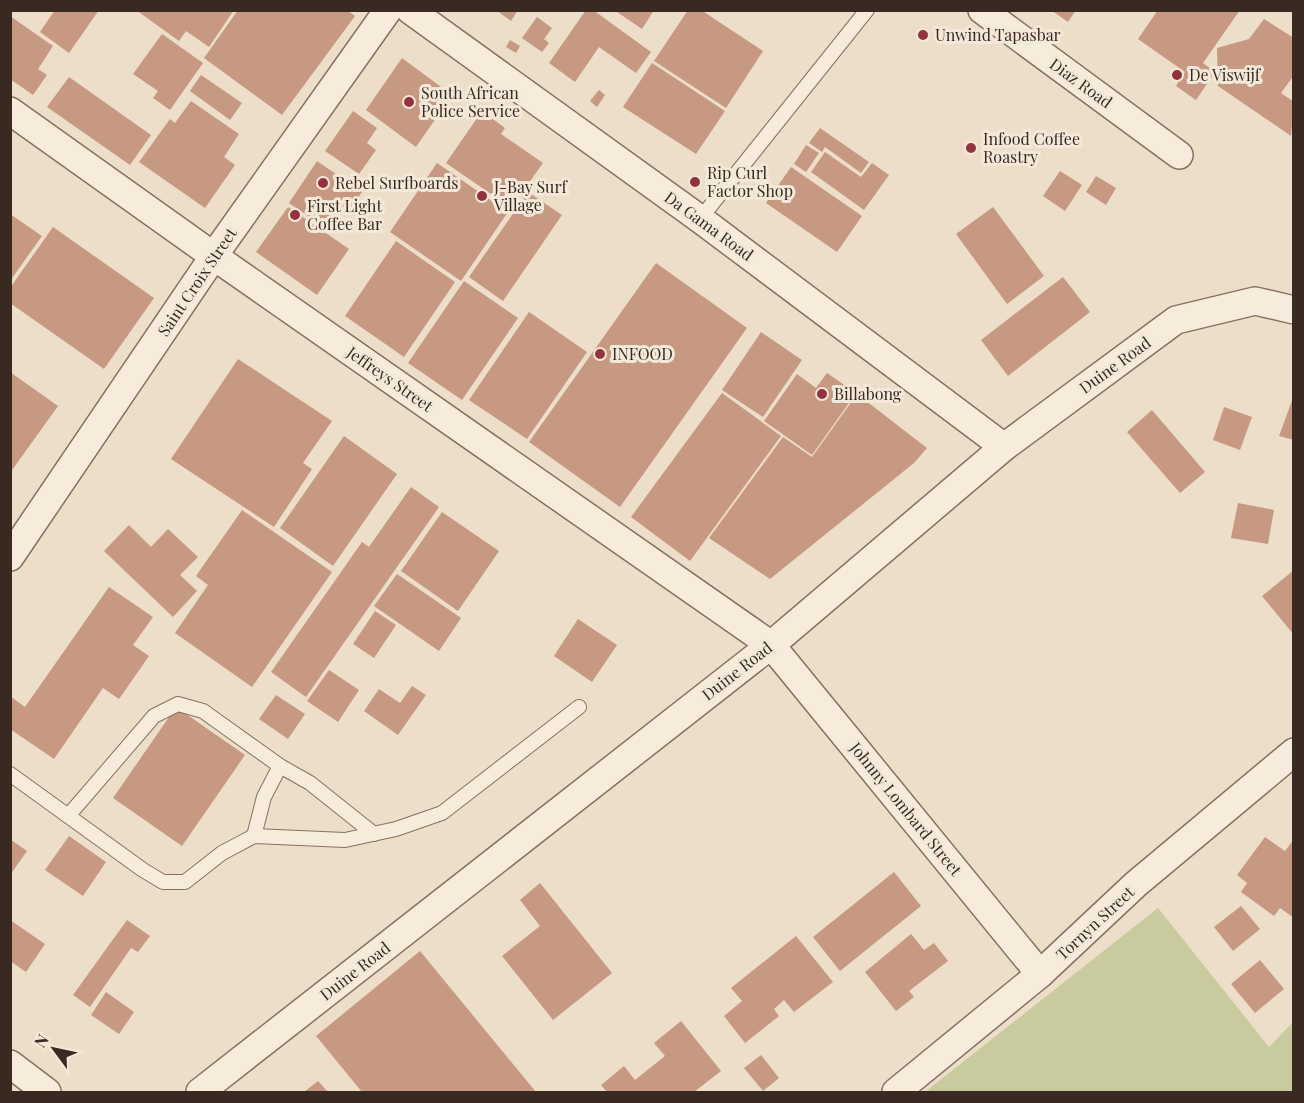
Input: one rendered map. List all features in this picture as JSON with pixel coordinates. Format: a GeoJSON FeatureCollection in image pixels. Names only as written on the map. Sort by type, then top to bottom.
{"type":"FeatureCollection","features":[{"type":"Feature","properties":{"kind":"street","name":"Saint Croix Street"},"geometry":{"type":"LineString","coordinates":[[10,557],[215,257],[388,10]]}},
{"type":"Feature","properties":{"kind":"street","name":"Diaz Road"},"geometry":{"type":"LineString","coordinates":[[982,10],[1179,155]]}},
{"type":"Feature","properties":{"kind":"street","name":"Da Gama Road"},"geometry":{"type":"LineString","coordinates":[[421,14],[1004,447]]}},
{"type":"Feature","properties":{"kind":"street","name":"Jeffreys Street"},"geometry":{"type":"LineString","coordinates":[[10,111],[771,645]]}},
{"type":"Feature","properties":{"kind":"street","name":"Duine Road"},"geometry":{"type":"LineString","coordinates":[[200,1092],[771,645],[1004,447],[1176,320],[1255,301],[1293,310]]}},
{"type":"Feature","properties":{"kind":"street","name":"Johnny Lombard Street"},"geometry":{"type":"LineString","coordinates":[[771,645],[1040,974]]}},
{"type":"Feature","properties":{"kind":"street","name":"Tornyn Street"},"geometry":{"type":"LineString","coordinates":[[896,1092],[1040,974],[1136,884],[1293,752]]}},
{"type":"Feature","properties":{"kind":"street"},"geometry":{"type":"LineString","coordinates":[[10,1064],[47,1092]]}},
{"type":"Feature","properties":{"kind":"lane"},"geometry":{"type":"LineString","coordinates":[[700,219],[867,10]]}},
{"type":"Feature","properties":{"kind":"lane"},"geometry":{"type":"LineString","coordinates":[[68,816],[154,716],[178,704],[203,711],[280,766],[310,783],[374,834]]}},
{"type":"Feature","properties":{"kind":"lane"},"geometry":{"type":"LineString","coordinates":[[10,774],[163,882],[186,882],[222,853],[254,836],[345,840],[374,834],[442,813],[579,707]]}},
{"type":"Feature","properties":{"kind":"lane"},"geometry":{"type":"LineString","coordinates":[[254,836],[264,797],[280,766]]}},
{"type":"Feature","properties":{"kind":"green space"},"geometry":{"type":"Polygon","coordinates":[[[1158,908],[1269,1047],[1293,1022],[1293,1092],[925,1092],[1158,908]]]}},
{"type":"Feature","properties":{"kind":"building"},"geometry":{"type":"Polygon","coordinates":[[[55,10],[99,10],[69,53],[40,32],[55,10]]]}},
{"type":"Feature","properties":{"kind":"building"},"geometry":{"type":"Polygon","coordinates":[[[136,10],[234,10],[209,47],[186,31],[179,41],[136,10]]]}},
{"type":"Feature","properties":{"kind":"building"},"geometry":{"type":"Polygon","coordinates":[[[238,10],[347,10],[355,16],[282,115],[204,58],[238,10]]]}},
{"type":"Feature","properties":{"kind":"building"},"geometry":{"type":"Polygon","coordinates":[[[496,10],[518,10],[511,21],[496,10]]]}},
{"type":"Feature","properties":{"kind":"building"},"geometry":{"type":"Polygon","coordinates":[[[586,10],[593,10],[651,52],[636,73],[599,47],[575,82],[549,63],[586,10]]]}},
{"type":"Feature","properties":{"kind":"building"},"geometry":{"type":"Polygon","coordinates":[[[614,10],[654,10],[642,29],[614,10]]]}},
{"type":"Feature","properties":{"kind":"building"},"geometry":{"type":"Polygon","coordinates":[[[688,10],[701,10],[763,51],[726,108],[654,61],[688,10]]]}},
{"type":"Feature","properties":{"kind":"building"},"geometry":{"type":"Polygon","coordinates":[[[1051,10],[1076,10],[1068,22],[1051,10]]]}},
{"type":"Feature","properties":{"kind":"building"},"geometry":{"type":"Polygon","coordinates":[[[1158,10],[1240,10],[1203,63],[1215,72],[1196,100],[1176,86],[1185,72],[1138,39],[1158,10]]]}},
{"type":"Feature","properties":{"kind":"building"},"geometry":{"type":"Polygon","coordinates":[[[10,16],[53,46],[38,69],[47,75],[33,95],[10,79],[10,16]]]}},
{"type":"Feature","properties":{"kind":"building"},"geometry":{"type":"Polygon","coordinates":[[[537,17],[552,28],[544,39],[549,43],[542,52],[522,38],[537,17]]]}},
{"type":"Feature","properties":{"kind":"building"},"geometry":{"type":"Polygon","coordinates":[[[1264,19],[1294,38],[1294,75],[1281,93],[1294,102],[1291,136],[1218,86],[1217,48],[1249,39],[1264,19]]]}},
{"type":"Feature","properties":{"kind":"building"},"geometry":{"type":"Polygon","coordinates":[[[162,34],[203,63],[170,110],[153,98],[158,91],[133,74],[162,34]]]}},
{"type":"Feature","properties":{"kind":"building"},"geometry":{"type":"Polygon","coordinates":[[[510,40],[520,46],[516,53],[506,47],[510,40]]]}},
{"type":"Feature","properties":{"kind":"building","name":"South African Police Service"},"geometry":{"type":"Polygon","coordinates":[[[402,58],[452,95],[416,147],[366,110],[402,58]]]}},
{"type":"Feature","properties":{"kind":"building"},"geometry":{"type":"Polygon","coordinates":[[[652,63],[725,111],[696,154],[623,107],[652,63]]]}},
{"type":"Feature","properties":{"kind":"building"},"geometry":{"type":"Polygon","coordinates":[[[201,75],[242,103],[230,120],[190,91],[201,75]]]}},
{"type":"Feature","properties":{"kind":"building"},"geometry":{"type":"Polygon","coordinates":[[[69,77],[151,135],[130,165],[47,107],[69,77]]]}},
{"type":"Feature","properties":{"kind":"building"},"geometry":{"type":"Polygon","coordinates":[[[599,90],[605,95],[597,107],[590,101],[599,90]]]}},
{"type":"Feature","properties":{"kind":"building"},"geometry":{"type":"Polygon","coordinates":[[[191,101],[239,134],[224,157],[235,165],[205,208],[139,162],[170,119],[175,123],[191,101]]]}},
{"type":"Feature","properties":{"kind":"building"},"geometry":{"type":"Polygon","coordinates":[[[353,111],[377,128],[367,143],[376,150],[359,174],[325,151],[353,111]]]}},
{"type":"Feature","properties":{"kind":"building"},"geometry":{"type":"Polygon","coordinates":[[[482,111],[505,128],[501,134],[543,163],[511,208],[446,163],[482,111]]]}},
{"type":"Feature","properties":{"kind":"building"},"geometry":{"type":"Polygon","coordinates":[[[820,128],[869,162],[861,173],[825,147],[822,152],[809,143],[820,128]]]}},
{"type":"Feature","properties":{"kind":"building"},"geometry":{"type":"Polygon","coordinates":[[[806,145],[819,153],[806,172],[794,164],[806,145]]]}},
{"type":"Feature","properties":{"kind":"building"},"geometry":{"type":"Polygon","coordinates":[[[825,152],[861,177],[872,163],[889,175],[864,210],[811,172],[825,152]]]}},
{"type":"Feature","properties":{"kind":"building"},"geometry":{"type":"Polygon","coordinates":[[[317,161],[362,192],[349,210],[342,206],[326,228],[289,203],[317,161]]]}},
{"type":"Feature","properties":{"kind":"building"},"geometry":{"type":"Polygon","coordinates":[[[437,163],[508,212],[461,281],[390,232],[437,163]]]}},
{"type":"Feature","properties":{"kind":"building"},"geometry":{"type":"Polygon","coordinates":[[[791,167],[862,216],[837,252],[766,203],[791,167]]]}},
{"type":"Feature","properties":{"kind":"building"},"geometry":{"type":"Polygon","coordinates":[[[1060,171],[1082,185],[1065,211],[1043,196],[1060,171]]]}},
{"type":"Feature","properties":{"kind":"building"},"geometry":{"type":"Polygon","coordinates":[[[1096,176],[1116,188],[1106,205],[1086,192],[1096,176]]]}},
{"type":"Feature","properties":{"kind":"building"},"geometry":{"type":"Polygon","coordinates":[[[528,192],[562,215],[503,301],[469,277],[528,192]]]}},
{"type":"Feature","properties":{"kind":"building"},"geometry":{"type":"Polygon","coordinates":[[[288,207],[349,249],[317,295],[256,252],[288,207]]]}},
{"type":"Feature","properties":{"kind":"building"},"geometry":{"type":"Polygon","coordinates":[[[993,207],[1044,276],[1007,304],[956,234],[993,207]]]}},
{"type":"Feature","properties":{"kind":"building"},"geometry":{"type":"Polygon","coordinates":[[[10,214],[42,236],[10,281],[10,214]]]}},
{"type":"Feature","properties":{"kind":"building"},"geometry":{"type":"Polygon","coordinates":[[[53,227],[154,298],[104,369],[10,303],[10,288],[53,227]]]}},
{"type":"Feature","properties":{"kind":"building"},"geometry":{"type":"Polygon","coordinates":[[[396,241],[455,282],[404,357],[345,316],[396,241]]]}},
{"type":"Feature","properties":{"kind":"building"},"geometry":{"type":"Polygon","coordinates":[[[656,263],[747,328],[620,507],[529,442],[656,263]]]}},
{"type":"Feature","properties":{"kind":"building"},"geometry":{"type":"Polygon","coordinates":[[[1063,277],[1090,312],[1008,376],[981,340],[1063,277]]]}},
{"type":"Feature","properties":{"kind":"building"},"geometry":{"type":"Polygon","coordinates":[[[464,281],[518,318],[462,400],[408,363],[464,281]]]}},
{"type":"Feature","properties":{"kind":"building"},"geometry":{"type":"Polygon","coordinates":[[[529,312],[587,352],[527,439],[469,400],[529,312]]]}},
{"type":"Feature","properties":{"kind":"building"},"geometry":{"type":"Polygon","coordinates":[[[761,332],[802,360],[763,417],[722,390],[761,332]]]}},
{"type":"Feature","properties":{"kind":"building"},"geometry":{"type":"Polygon","coordinates":[[[238,359],[332,421],[303,463],[312,469],[274,527],[171,459],[238,359]]]}},
{"type":"Feature","properties":{"kind":"building"},"geometry":{"type":"Polygon","coordinates":[[[10,372],[58,406],[10,473],[10,372]]]}},
{"type":"Feature","properties":{"kind":"building"},"geometry":{"type":"Polygon","coordinates":[[[827,373],[856,393],[812,455],[764,421],[797,374],[816,388],[827,373]]]}},
{"type":"Feature","properties":{"kind":"building"},"geometry":{"type":"Polygon","coordinates":[[[722,393],[781,436],[690,561],[631,517],[722,393]]]}},
{"type":"Feature","properties":{"kind":"building"},"geometry":{"type":"Polygon","coordinates":[[[857,394],[927,448],[914,463],[770,579],[709,538],[783,437],[812,457],[857,394]]]}},
{"type":"Feature","properties":{"kind":"building"},"geometry":{"type":"Polygon","coordinates":[[[1294,395],[1294,440],[1279,436],[1294,395]]]}},
{"type":"Feature","properties":{"kind":"building"},"geometry":{"type":"Polygon","coordinates":[[[1224,407],[1252,417],[1240,450],[1213,440],[1224,407]]]}},
{"type":"Feature","properties":{"kind":"building"},"geometry":{"type":"Polygon","coordinates":[[[1152,410],[1205,472],[1180,493],[1127,432],[1152,410]]]}},
{"type":"Feature","properties":{"kind":"building"},"geometry":{"type":"Polygon","coordinates":[[[344,436],[397,474],[333,566],[280,528],[344,436]]]}},
{"type":"Feature","properties":{"kind":"building"},"geometry":{"type":"Polygon","coordinates":[[[411,487],[439,507],[306,697],[271,672],[362,542],[369,547],[411,487]]]}},
{"type":"Feature","properties":{"kind":"building"},"geometry":{"type":"Polygon","coordinates":[[[1238,503],[1274,510],[1268,544],[1231,538],[1238,503]]]}},
{"type":"Feature","properties":{"kind":"building"},"geometry":{"type":"Polygon","coordinates":[[[242,510],[332,572],[252,687],[175,633],[208,585],[196,576],[242,510]]]}},
{"type":"Feature","properties":{"kind":"building"},"geometry":{"type":"Polygon","coordinates":[[[442,512],[499,551],[458,611],[401,571],[442,512]]]}},
{"type":"Feature","properties":{"kind":"building"},"geometry":{"type":"Polygon","coordinates":[[[129,525],[151,547],[168,529],[198,557],[180,575],[197,591],[173,617],[104,551],[129,525]]]}},
{"type":"Feature","properties":{"kind":"building"},"geometry":{"type":"Polygon","coordinates":[[[1294,570],[1294,635],[1262,596],[1294,570]]]}},
{"type":"Feature","properties":{"kind":"building"},"geometry":{"type":"Polygon","coordinates":[[[397,574],[461,618],[439,651],[374,606],[397,574]]]}},
{"type":"Feature","properties":{"kind":"building"},"geometry":{"type":"Polygon","coordinates":[[[109,587],[153,617],[133,645],[149,656],[119,699],[103,688],[54,759],[10,729],[10,696],[25,707],[109,587]]]}},
{"type":"Feature","properties":{"kind":"building"},"geometry":{"type":"Polygon","coordinates":[[[375,611],[396,625],[374,658],[353,644],[375,611]]]}},
{"type":"Feature","properties":{"kind":"building"},"geometry":{"type":"Polygon","coordinates":[[[578,619],[617,645],[592,682],[554,656],[578,619]]]}},
{"type":"Feature","properties":{"kind":"building"},"geometry":{"type":"Polygon","coordinates":[[[329,670],[359,690],[338,722],[307,701],[329,670]]]}},
{"type":"Feature","properties":{"kind":"building"},"geometry":{"type":"Polygon","coordinates":[[[412,686],[426,695],[398,735],[364,711],[379,689],[400,703],[412,686]]]}},
{"type":"Feature","properties":{"kind":"building"},"geometry":{"type":"Polygon","coordinates":[[[276,695],[305,714],[288,739],[259,719],[276,695]]]}},
{"type":"Feature","properties":{"kind":"building"},"geometry":{"type":"Polygon","coordinates":[[[176,707],[245,755],[182,846],[113,798],[176,707]]]}},
{"type":"Feature","properties":{"kind":"building"},"geometry":{"type":"Polygon","coordinates":[[[69,836],[106,862],[83,896],[45,870],[69,836]]]}},
{"type":"Feature","properties":{"kind":"building"},"geometry":{"type":"Polygon","coordinates":[[[1265,837],[1285,851],[1294,839],[1294,918],[1280,908],[1274,916],[1241,892],[1247,883],[1237,875],[1265,837]]]}},
{"type":"Feature","properties":{"kind":"building"},"geometry":{"type":"Polygon","coordinates":[[[10,839],[27,851],[10,875],[10,839]]]}},
{"type":"Feature","properties":{"kind":"building"},"geometry":{"type":"Polygon","coordinates":[[[894,872],[921,906],[840,971],[813,937],[894,872]]]}},
{"type":"Feature","properties":{"kind":"building"},"geometry":{"type":"Polygon","coordinates":[[[540,883],[612,973],[553,1020],[502,956],[540,926],[520,900],[540,883]]]}},
{"type":"Feature","properties":{"kind":"building"},"geometry":{"type":"Polygon","coordinates":[[[1241,906],[1260,929],[1233,951],[1214,927],[1241,906]]]}},
{"type":"Feature","properties":{"kind":"building"},"geometry":{"type":"Polygon","coordinates":[[[10,920],[45,944],[26,972],[10,961],[10,920]]]}},
{"type":"Feature","properties":{"kind":"building"},"geometry":{"type":"Polygon","coordinates":[[[127,920],[150,936],[138,952],[131,948],[90,1007],[73,995],[127,920]]]}},
{"type":"Feature","properties":{"kind":"building"},"geometry":{"type":"Polygon","coordinates":[[[911,934],[924,950],[934,943],[948,961],[909,991],[914,997],[896,1011],[865,972],[911,934]]]}},
{"type":"Feature","properties":{"kind":"building"},"geometry":{"type":"Polygon","coordinates":[[[796,936],[833,982],[794,1012],[784,1000],[774,1009],[779,1016],[745,1043],[724,1016],[742,1001],[731,988],[796,936]]]}},
{"type":"Feature","properties":{"kind":"building"},"geometry":{"type":"Polygon","coordinates":[[[420,951],[536,1092],[362,1092],[316,1036],[420,951]]]}},
{"type":"Feature","properties":{"kind":"building"},"geometry":{"type":"Polygon","coordinates":[[[1260,960],[1284,989],[1255,1013],[1231,984],[1260,960]]]}},
{"type":"Feature","properties":{"kind":"building"},"geometry":{"type":"Polygon","coordinates":[[[106,992],[134,1012],[119,1034],[91,1015],[106,992]]]}},
{"type":"Feature","properties":{"kind":"building"},"geometry":{"type":"Polygon","coordinates":[[[681,1021],[721,1071],[694,1092],[607,1092],[601,1085],[624,1066],[635,1080],[665,1056],[654,1043],[681,1021]]]}},
{"type":"Feature","properties":{"kind":"building"},"geometry":{"type":"Polygon","coordinates":[[[761,1055],[779,1078],[763,1091],[744,1068],[761,1055]]]}},
{"type":"Feature","properties":{"kind":"building"},"geometry":{"type":"Polygon","coordinates":[[[318,1081],[328,1092],[304,1092],[318,1081]]]}},
{"type":"Feature","properties":{"kind":"place","name":"Unwind Tapasbar"},"geometry":{"type":"Point","coordinates":[923,35]}},
{"type":"Feature","properties":{"kind":"place","name":"De Viswijf"},"geometry":{"type":"Point","coordinates":[1177,75]}},
{"type":"Feature","properties":{"kind":"place","name":"South African Police Service"},"geometry":{"type":"Point","coordinates":[409,102]}},
{"type":"Feature","properties":{"kind":"place","name":"Infood Coffee Roastry"},"geometry":{"type":"Point","coordinates":[971,148]}},
{"type":"Feature","properties":{"kind":"place","name":"Rip Curl Factor Shop"},"geometry":{"type":"Point","coordinates":[695,182]}},
{"type":"Feature","properties":{"kind":"place","name":"Rebel Surfboards"},"geometry":{"type":"Point","coordinates":[323,183]}},
{"type":"Feature","properties":{"kind":"place","name":"J-Bay Surf Village"},"geometry":{"type":"Point","coordinates":[482,196]}},
{"type":"Feature","properties":{"kind":"place","name":"First Light Coffee Bar"},"geometry":{"type":"Point","coordinates":[295,215]}},
{"type":"Feature","properties":{"kind":"place","name":"INFOOD"},"geometry":{"type":"Point","coordinates":[600,354]}},
{"type":"Feature","properties":{"kind":"place","name":"Billabong"},"geometry":{"type":"Point","coordinates":[822,394]}}]}
